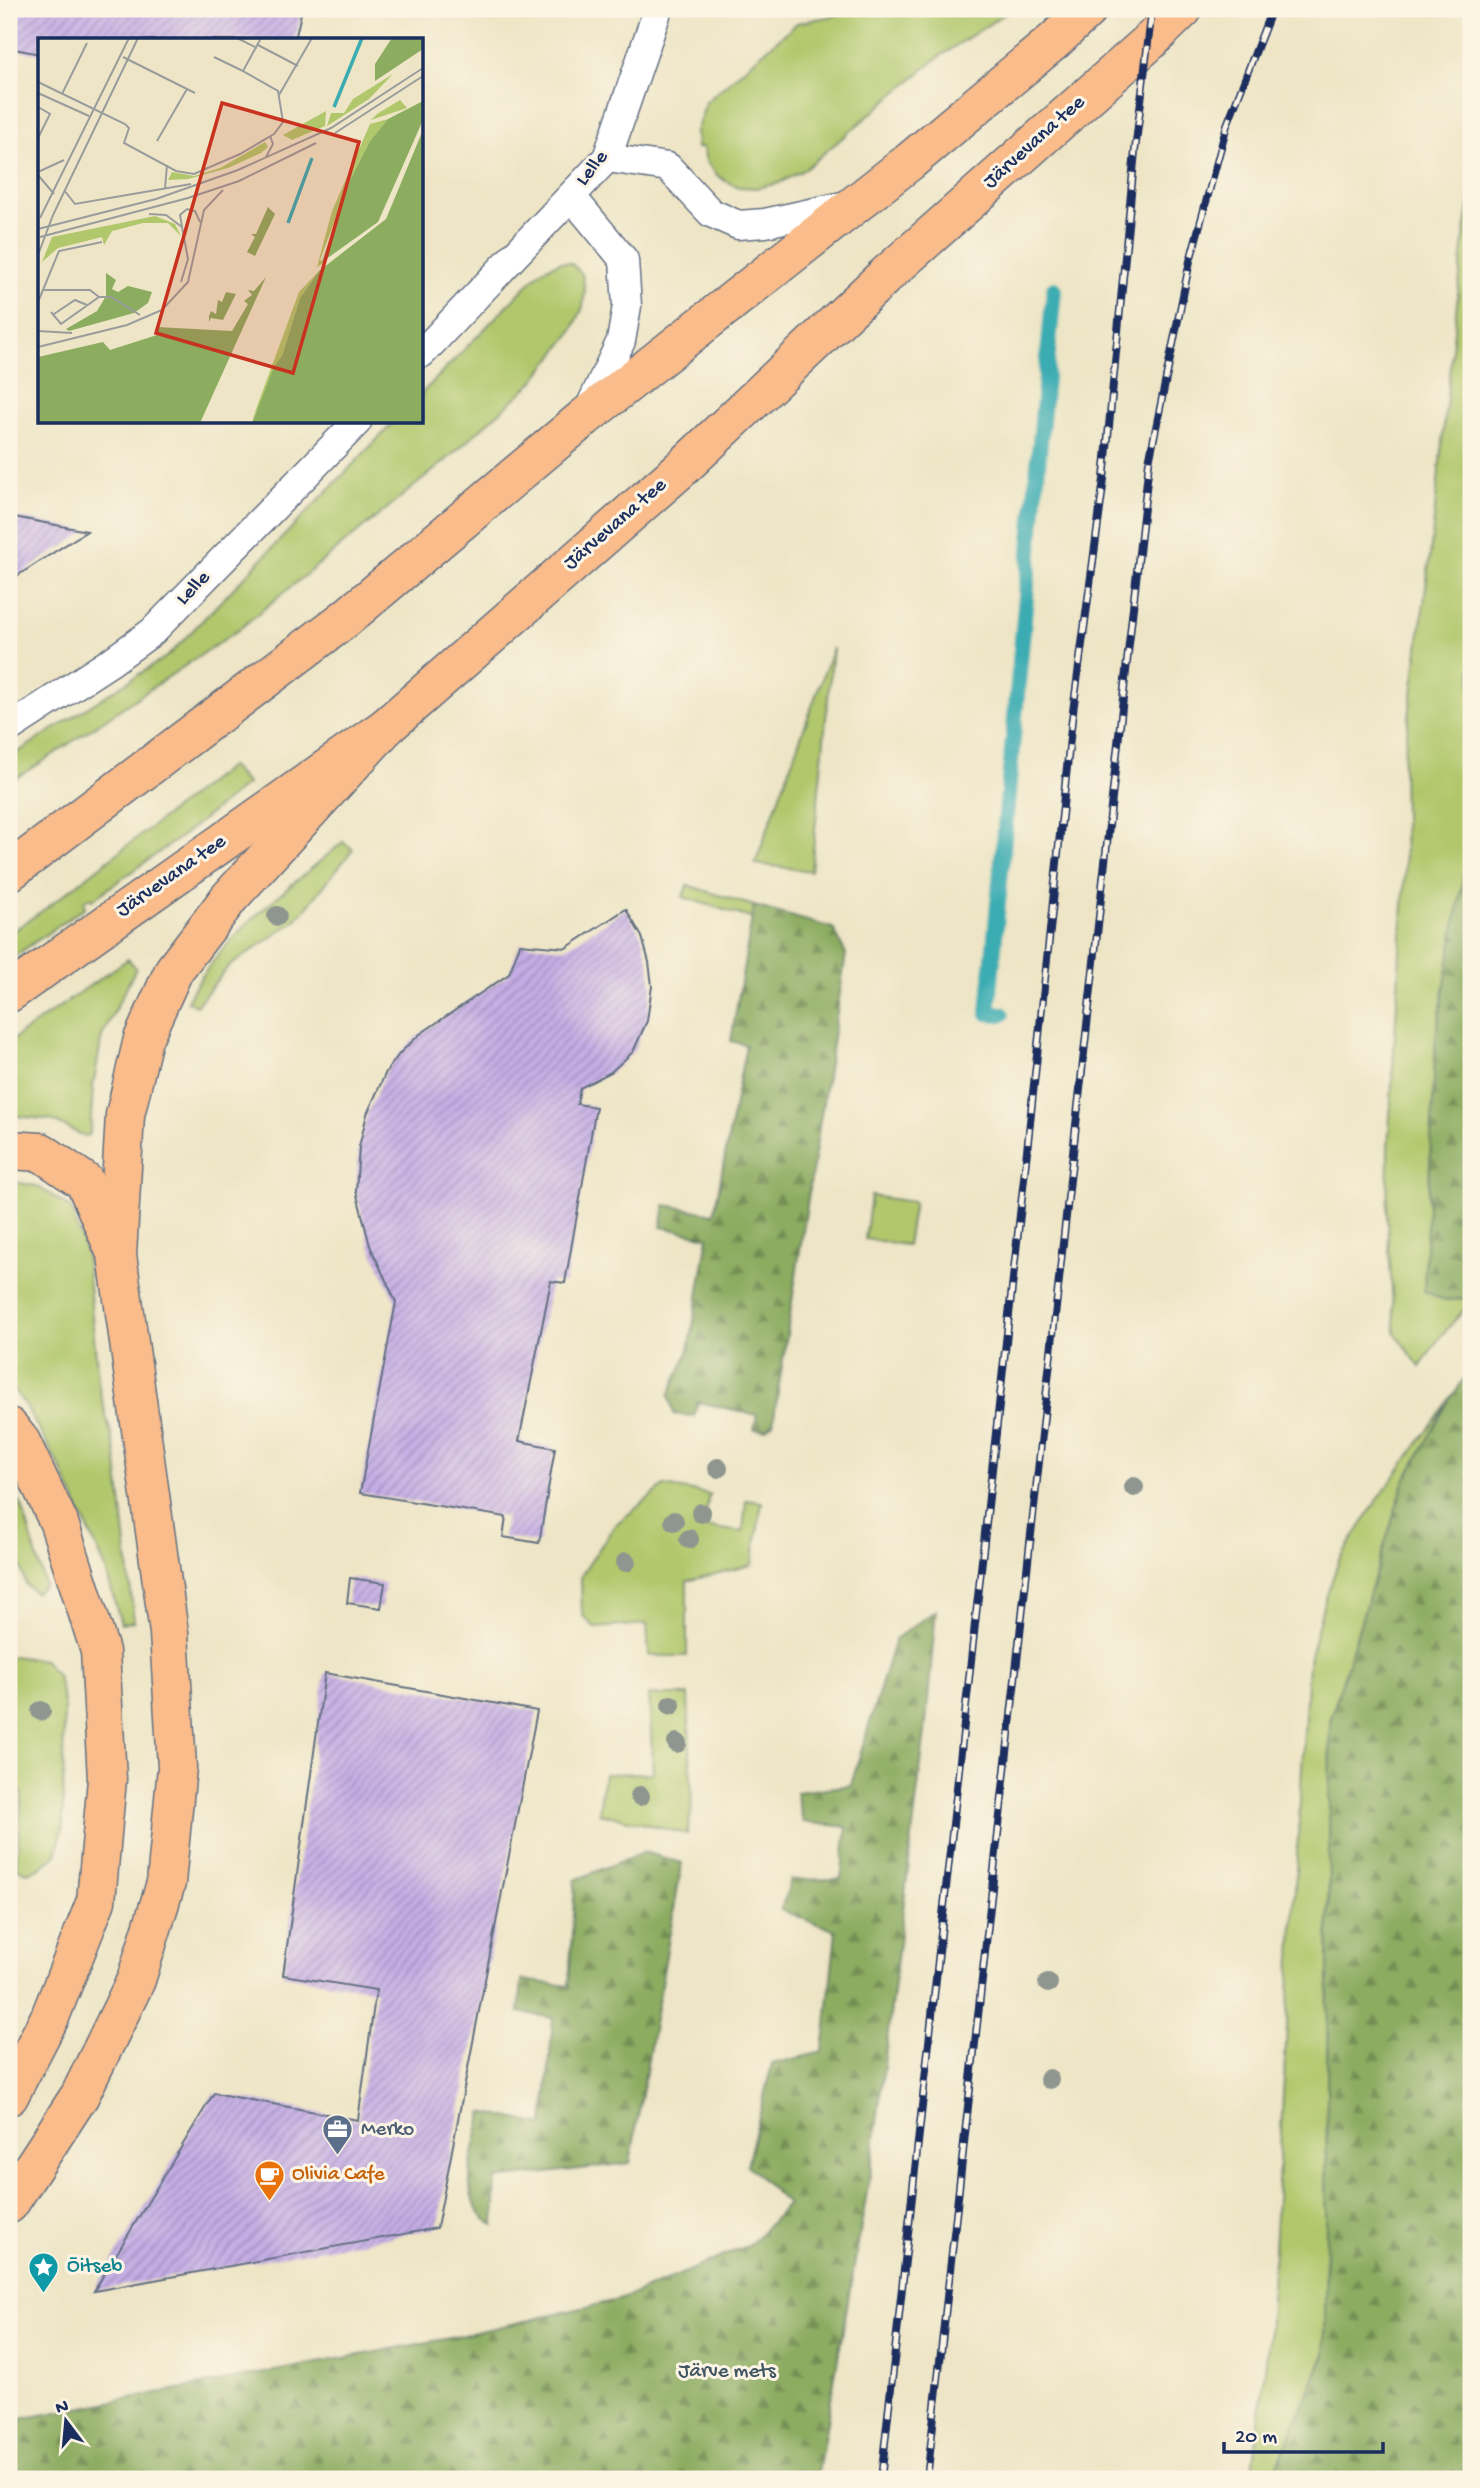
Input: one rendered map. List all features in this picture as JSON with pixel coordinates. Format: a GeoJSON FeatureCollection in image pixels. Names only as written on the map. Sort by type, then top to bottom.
{"type":"FeatureCollection","features":[{"type":"Feature","properties":{"kind":"highway"},"geometry":{"type":"LineString","coordinates":[[9,872],[345,619],[585,417],[858,202],[1054,41],[1088,9]]}},
{"type":"Feature","properties":{"kind":"highway","name":"Järvevana tee"},"geometry":{"type":"LineString","coordinates":[[9,993],[386,727],[683,467],[885,276],[1183,9]]}},
{"type":"Feature","properties":{"kind":"highway"},"geometry":{"type":"LineString","coordinates":[[9,2204],[80,2095],[136,1980],[166,1883],[177,1768],[169,1633],[117,1255],[125,1115],[143,1039],[174,970],[230,897],[386,727]]}},
{"type":"Feature","properties":{"kind":"highway"},"geometry":{"type":"LineString","coordinates":[[9,1150],[41,1152],[85,1182],[117,1255]]}},
{"type":"Feature","properties":{"kind":"highway"},"geometry":{"type":"LineString","coordinates":[[9,1427],[21,1442],[59,1523],[100,1651],[107,1779],[96,1901],[50,2017],[9,2096]]}},
{"type":"Feature","properties":{"kind":"lane","name":"Lelle"},"geometry":{"type":"LineString","coordinates":[[424,351],[607,158],[655,12]]}},
{"type":"Feature","properties":{"kind":"lane"},"geometry":{"type":"LineString","coordinates":[[607,158],[668,167],[711,213],[738,225],[765,223],[858,202]]}},
{"type":"Feature","properties":{"kind":"lane"},"geometry":{"type":"LineString","coordinates":[[570,196],[624,260],[627,306],[621,341],[585,417]]}},
{"type":"Feature","properties":{"kind":"lane","name":"Lelle"},"geometry":{"type":"LineString","coordinates":[[9,728],[152,632],[355,424]]}},
{"type":"Feature","properties":{"kind":"green space"},"geometry":{"type":"Polygon","coordinates":[[[856,9],[1012,9],[936,59],[805,169],[779,183],[756,188],[739,187],[717,175],[706,161],[703,147],[697,148],[696,132],[706,102],[797,23],[853,12],[856,9]]]}},
{"type":"Feature","properties":{"kind":"green space"},"geometry":{"type":"Polygon","coordinates":[[[1471,196],[1471,840],[1436,1037],[1424,1291],[1445,1301],[1471,1297],[1471,1302],[1440,1337],[1420,1367],[1395,1333],[1387,1221],[1388,1148],[1405,872],[1403,763],[1430,556],[1464,237],[1471,196]]]}},
{"type":"Feature","properties":{"kind":"green space"},"geometry":{"type":"Polygon","coordinates":[[[560,262],[571,263],[582,274],[585,289],[583,307],[571,333],[532,383],[444,462],[238,630],[9,782],[9,758],[169,655],[392,424],[424,424],[424,391],[542,270],[560,262]]]}},
{"type":"Feature","properties":{"kind":"green space"},"geometry":{"type":"Polygon","coordinates":[[[833,648],[811,871],[755,864],[833,648]]]}},
{"type":"Feature","properties":{"kind":"green space"},"geometry":{"type":"Polygon","coordinates":[[[230,766],[247,784],[186,833],[92,900],[89,898],[84,902],[85,907],[9,960],[9,934],[230,766]]]}},
{"type":"Feature","properties":{"kind":"green space"},"geometry":{"type":"Polygon","coordinates":[[[1471,831],[1471,1297],[1445,1301],[1424,1291],[1436,1037],[1471,831]]]}},
{"type":"Feature","properties":{"kind":"green space"},"geometry":{"type":"Polygon","coordinates":[[[343,842],[353,849],[304,911],[292,923],[228,967],[196,1006],[187,1001],[201,977],[237,934],[343,842]]]}},
{"type":"Feature","properties":{"kind":"green space"},"geometry":{"type":"Polygon","coordinates":[[[687,885],[754,906],[753,919],[683,897],[687,885]]]}},
{"type":"Feature","properties":{"kind":"green space"},"geometry":{"type":"Polygon","coordinates":[[[754,906],[833,928],[846,954],[773,1424],[765,1430],[754,1429],[757,1415],[698,1402],[694,1416],[674,1414],[669,1395],[689,1350],[708,1237],[661,1227],[665,1205],[714,1214],[746,1045],[731,1041],[754,906]]]}},
{"type":"Feature","properties":{"kind":"green space"},"geometry":{"type":"Polygon","coordinates":[[[128,959],[136,968],[102,1036],[93,1087],[90,1133],[86,1137],[51,1120],[9,1115],[9,1042],[128,959]]]}},
{"type":"Feature","properties":{"kind":"green space"},"geometry":{"type":"Polygon","coordinates":[[[9,1181],[37,1186],[71,1208],[86,1254],[99,1388],[116,1453],[134,1621],[121,1624],[104,1564],[62,1471],[25,1405],[9,1383],[9,1181]]]}},
{"type":"Feature","properties":{"kind":"green space"},"geometry":{"type":"Polygon","coordinates":[[[871,1196],[914,1202],[907,1245],[865,1239],[871,1196]]]}},
{"type":"Feature","properties":{"kind":"green space"},"geometry":{"type":"Polygon","coordinates":[[[1471,1370],[1471,2479],[1272,2479],[1325,2354],[1330,1721],[1404,1483],[1449,1400],[1471,1370]]]}},
{"type":"Feature","properties":{"kind":"green space"},"geometry":{"type":"Polygon","coordinates":[[[1449,1400],[1404,1483],[1330,1721],[1325,2354],[1272,2479],[1252,2479],[1269,2337],[1308,1664],[1323,1606],[1339,1560],[1370,1511],[1449,1400]]]}},
{"type":"Feature","properties":{"kind":"green space"},"geometry":{"type":"Polygon","coordinates":[[[9,1484],[22,1506],[45,1585],[35,1593],[26,1585],[9,1528],[9,1484]]]}},
{"type":"Feature","properties":{"kind":"green space"},"geometry":{"type":"Polygon","coordinates":[[[664,1486],[709,1494],[704,1527],[743,1532],[746,1500],[762,1502],[752,1565],[687,1581],[687,1656],[649,1656],[647,1624],[595,1628],[582,1615],[581,1576],[615,1525],[664,1486]]]}},
{"type":"Feature","properties":{"kind":"green space","name":"Järve mets"},"geometry":{"type":"Polygon","coordinates":[[[936,1610],[926,1723],[872,2163],[817,2479],[11,2479],[9,2421],[450,2338],[622,2299],[750,2245],[788,2204],[747,2165],[772,2064],[823,2052],[836,1931],[781,1910],[791,1880],[841,1879],[847,1827],[803,1822],[796,1792],[851,1785],[895,1639],[936,1610]]]}},
{"type":"Feature","properties":{"kind":"green space"},"geometry":{"type":"Polygon","coordinates":[[[12,1656],[44,1660],[58,1677],[64,1703],[63,1827],[56,1855],[40,1868],[27,1872],[16,1868],[22,1794],[9,1785],[9,1660],[12,1656]]]}},
{"type":"Feature","properties":{"kind":"green space"},"geometry":{"type":"Polygon","coordinates":[[[649,1695],[688,1695],[692,1808],[687,1834],[599,1813],[604,1774],[653,1773],[649,1695]]]}},
{"type":"Feature","properties":{"kind":"green space"},"geometry":{"type":"Polygon","coordinates":[[[644,1852],[682,1863],[630,2163],[496,2179],[494,2225],[481,2215],[470,2189],[472,2158],[483,2112],[544,2125],[553,2018],[519,2012],[522,1980],[569,1986],[575,1880],[644,1852]]]}},
{"type":"Feature","properties":{"kind":"building"},"geometry":{"type":"Polygon","coordinates":[[[9,9],[302,9],[295,38],[38,38],[38,54],[9,48],[9,9]]]}},
{"type":"Feature","properties":{"kind":"building"},"geometry":{"type":"Polygon","coordinates":[[[9,516],[87,531],[9,581],[9,516]]]}},
{"type":"Feature","properties":{"kind":"building"},"geometry":{"type":"Polygon","coordinates":[[[626,909],[642,937],[652,986],[647,1021],[633,1052],[611,1072],[580,1088],[577,1104],[596,1107],[565,1283],[551,1281],[519,1441],[555,1448],[539,1543],[503,1537],[506,1517],[360,1493],[396,1302],[370,1246],[356,1191],[359,1147],[367,1114],[386,1072],[400,1053],[420,1034],[509,974],[520,944],[566,948],[626,909]]]}},
{"type":"Feature","properties":{"kind":"building"},"geometry":{"type":"Polygon","coordinates":[[[350,1578],[385,1583],[381,1608],[347,1603],[350,1578]]]}},
{"type":"Feature","properties":{"kind":"building"},"geometry":{"type":"Polygon","coordinates":[[[325,1673],[537,1711],[437,2228],[94,2291],[214,2093],[358,2120],[376,1990],[283,1975],[325,1673]]]}},
{"type":"Feature","properties":{"kind":"waterway"},"geometry":{"type":"LineString","coordinates":[[1002,1014],[988,1013],[1054,289]]}},
{"type":"Feature","properties":{"kind":"railway"},"geometry":{"type":"LineString","coordinates":[[881,2479],[1072,719],[1104,479],[1135,151],[1152,9]]}},
{"type":"Feature","properties":{"kind":"railway"},"geometry":{"type":"LineString","coordinates":[[927,2479],[1149,462],[1190,261],[1227,125],[1272,9]]}},
{"type":"Feature","properties":{"kind":"place","name":"Merko"},"geometry":{"type":"Point","coordinates":[338,2157]}},
{"type":"Feature","properties":{"kind":"place","name":"Olivia Cafe"},"geometry":{"type":"Point","coordinates":[269,2202]}},
{"type":"Feature","properties":{"kind":"place","name":"Õitseb"},"geometry":{"type":"Point","coordinates":[44,2294]}}]}
